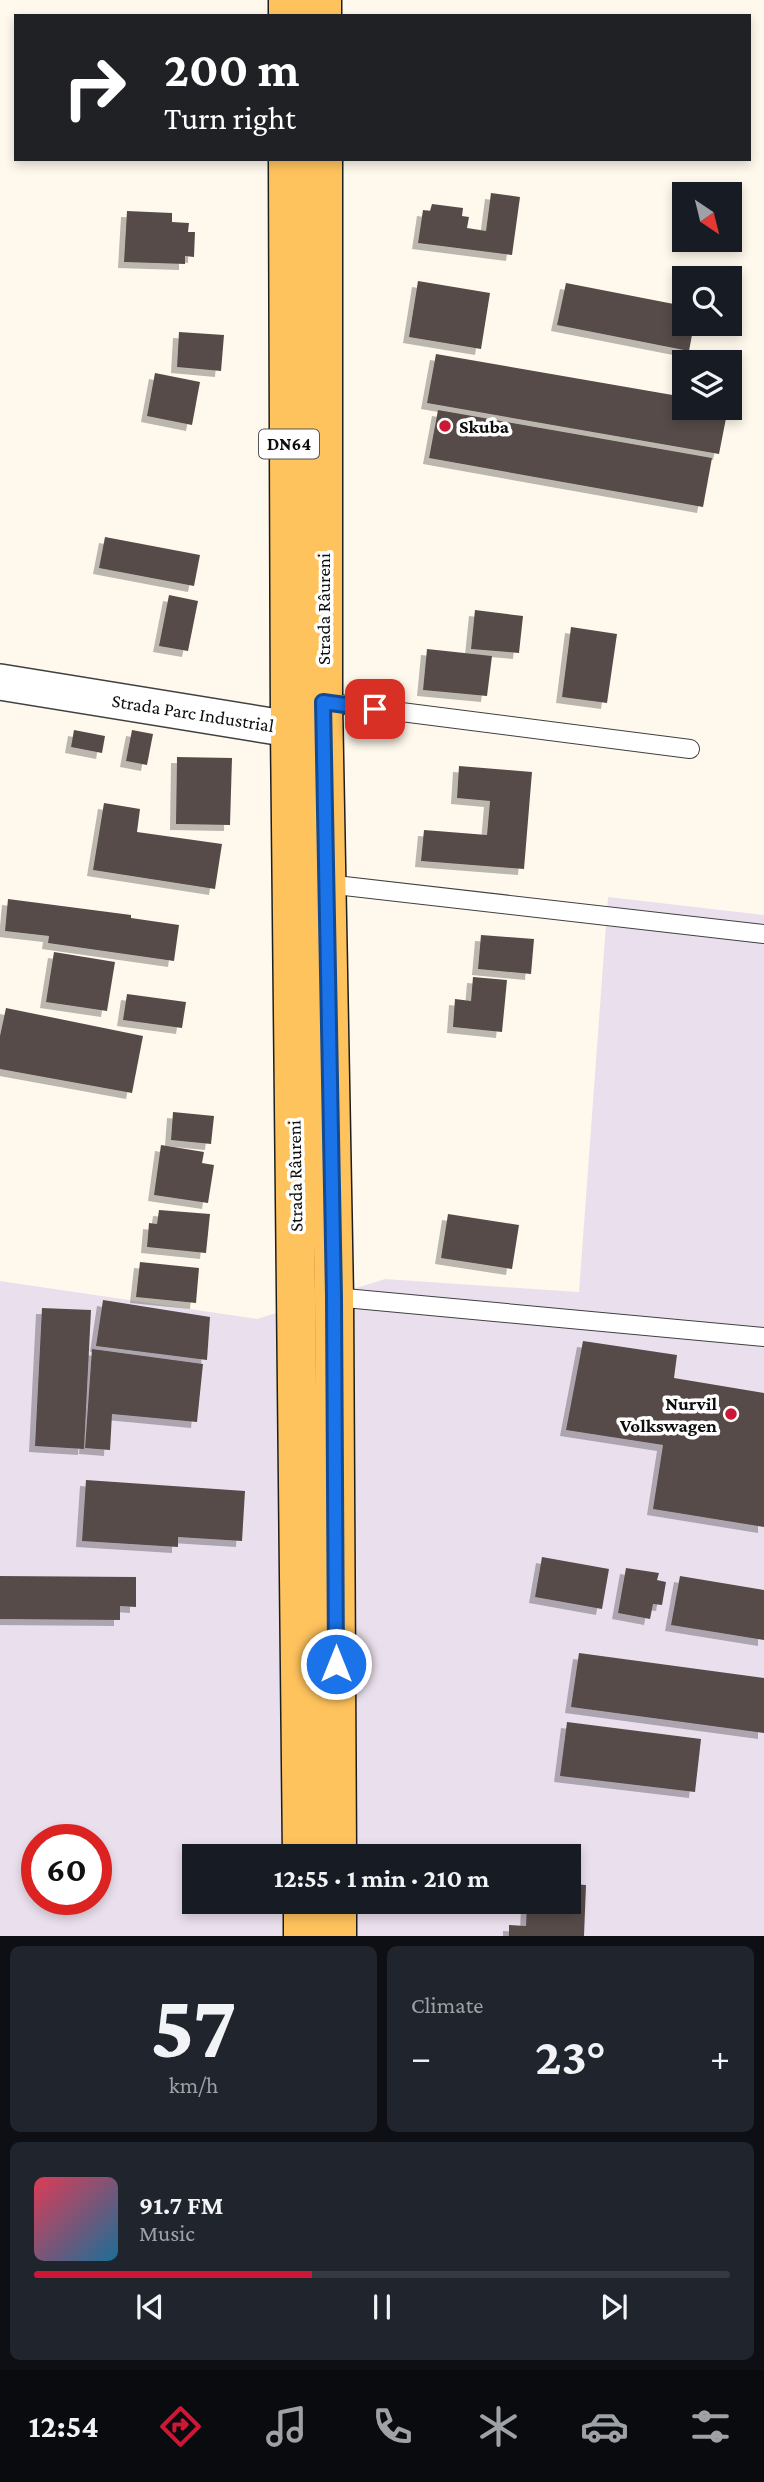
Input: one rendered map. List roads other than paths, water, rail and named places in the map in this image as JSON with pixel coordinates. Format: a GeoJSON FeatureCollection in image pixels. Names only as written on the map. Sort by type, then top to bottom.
{"type":"FeatureCollection","features":[{"type":"Feature","properties":{"kind":"main road","name":"Strada Râureni"},"geometry":{"type":"LineString","coordinates":[[288,161],[290,729],[302,1844]]}},
{"type":"Feature","properties":{"kind":"main road","name":"Strada Râureni"},"geometry":{"type":"LineString","coordinates":[[323,161],[323,702],[334,1297],[337,1844]]}},
{"type":"Feature","properties":{"kind":"main road"},"geometry":{"type":"LineString","coordinates":[[303,1914],[303,1936]]}},
{"type":"Feature","properties":{"kind":"main road"},"geometry":{"type":"LineString","coordinates":[[337,1914],[337,1936]]}},
{"type":"Feature","properties":{"kind":"street"},"geometry":{"type":"LineString","coordinates":[[290,729],[306,717],[310,709],[307,623],[323,589]]}},
{"type":"Feature","properties":{"kind":"street","name":"Strada Parc Industrial"},"geometry":{"type":"LineString","coordinates":[[0,682],[290,729],[307,742],[312,838],[326,869]]}},
{"type":"Feature","properties":{"kind":"lane"},"geometry":{"type":"LineString","coordinates":[[323,702],[690,749]]}},
{"type":"Feature","properties":{"kind":"lane"},"geometry":{"type":"LineString","coordinates":[[326,869],[764,934]]}},
{"type":"Feature","properties":{"kind":"lane"},"geometry":{"type":"LineString","coordinates":[[334,1297],[764,1337]]}},
{"type":"Feature","properties":{"kind":"place","name":"Skuba"},"geometry":{"type":"Point","coordinates":[445,426]}},
{"type":"Feature","properties":{"kind":"place","name":"Nurvil Volkswagen"},"geometry":{"type":"Point","coordinates":[731,1414]}}]}
